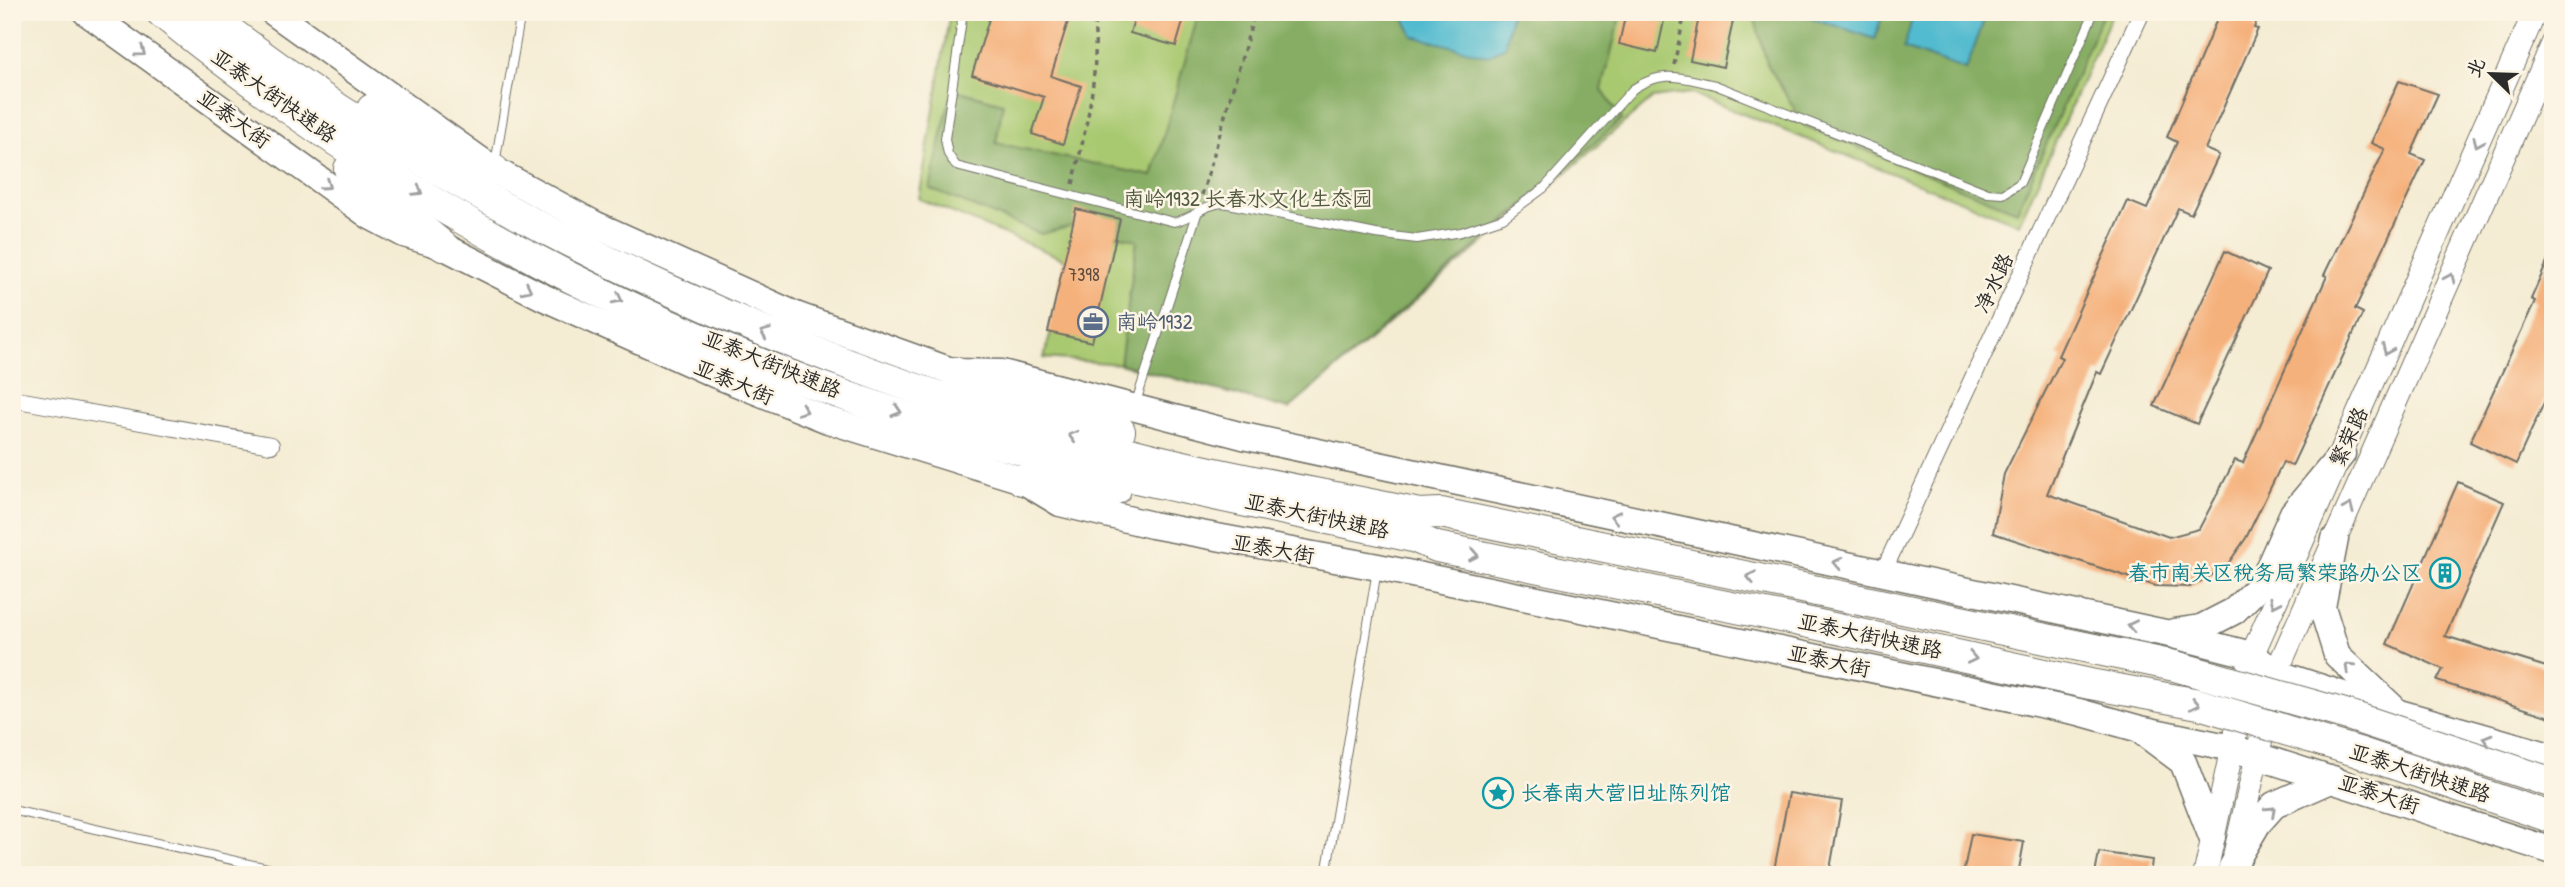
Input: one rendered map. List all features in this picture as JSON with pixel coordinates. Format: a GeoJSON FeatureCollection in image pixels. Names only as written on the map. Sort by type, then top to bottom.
{"type":"FeatureCollection","features":[{"type":"Feature","properties":{"kind":"highway"},"geometry":{"type":"LineString","coordinates":[[138,12],[222,80],[384,195],[443,246]]}},
{"type":"Feature","properties":{"kind":"highway","name":"亚泰大街快速路"},"geometry":{"type":"LineString","coordinates":[[161,12],[254,85],[422,193],[622,301],[740,353],[888,408],[1029,452],[1413,537],[1437,547],[1810,623],[2090,684],[2199,704],[2358,752],[2553,818]]}},
{"type":"Feature","properties":{"kind":"highway","name":"亚泰大街快速路"},"geometry":{"type":"LineString","coordinates":[[203,12],[342,111],[511,212],[632,275],[815,353],[924,392],[1139,456],[1419,514],[1441,513],[2175,666],[2348,715],[2553,783]]}},
{"type":"Feature","properties":{"kind":"highway"},"geometry":{"type":"LineString","coordinates":[[228,12],[353,98],[494,170]]}},
{"type":"Feature","properties":{"kind":"highway"},"geometry":{"type":"LineString","coordinates":[[954,372],[1139,438],[1421,499],[1441,513]]}},
{"type":"Feature","properties":{"kind":"highway"},"geometry":{"type":"LineString","coordinates":[[1022,480],[1108,487],[1410,553],[1437,547]]}},
{"type":"Feature","properties":{"kind":"main road","name":"亚泰大街"},"geometry":{"type":"LineString","coordinates":[[86,12],[370,216],[404,234],[443,246],[545,298],[714,374],[828,420],[1022,480],[1060,503],[1139,522],[1378,567],[2079,712],[2140,729],[2244,752],[2553,851]]}},
{"type":"Feature","properties":{"kind":"main road"},"geometry":{"type":"LineString","coordinates":[[273,12],[494,170],[617,235],[785,311],[954,372],[1002,373],[1243,436],[2165,633],[2252,655],[2276,673],[2399,713],[2553,757]]}},
{"type":"Feature","properties":{"kind":"main road","name":"繁荣路"},"geometry":{"type":"LineString","coordinates":[[2232,871],[2252,655],[2535,12]]}},
{"type":"Feature","properties":{"kind":"main road","name":"繁荣路"},"geometry":{"type":"LineString","coordinates":[[2205,875],[2212,837],[2276,673],[2553,44]]}},
{"type":"Feature","properties":{"kind":"main road"},"geometry":{"type":"LineString","coordinates":[[2165,633],[2201,628],[2234,611],[2262,583],[2293,513],[2342,454]]}},
{"type":"Feature","properties":{"kind":"main road"},"geometry":{"type":"LineString","coordinates":[[2335,538],[2322,607],[2337,655],[2399,713]]}},
{"type":"Feature","properties":{"kind":"main road"},"geometry":{"type":"LineString","coordinates":[[2140,729],[2182,762],[2212,837]]}},
{"type":"Feature","properties":{"kind":"main road"},"geometry":{"type":"LineString","coordinates":[[2232,871],[2258,823],[2274,805],[2333,779]]}},
{"type":"Feature","properties":{"kind":"street","name":"净水路"},"geometry":{"type":"LineString","coordinates":[[1883,572],[2142,12]]}},
{"type":"Feature","properties":{"kind":"street"},"geometry":{"type":"LineString","coordinates":[[12,399],[271,445]]}},
{"type":"Feature","properties":{"kind":"lane"},"geometry":{"type":"LineString","coordinates":[[494,170],[522,12]]}},
{"type":"Feature","properties":{"kind":"lane"},"geometry":{"type":"LineString","coordinates":[[963,12],[945,139],[947,154],[957,166],[970,172],[1174,222],[1186,220],[1209,204],[1223,202],[1376,234],[1417,239],[1461,232],[1503,218],[1544,188],[1633,89],[1651,77],[1671,76],[1715,85],[1988,193],[2003,194],[2020,183],[2094,12]]}},
{"type":"Feature","properties":{"kind":"lane"},"geometry":{"type":"LineString","coordinates":[[1134,408],[1198,211]]}},
{"type":"Feature","properties":{"kind":"lane"},"geometry":{"type":"LineString","coordinates":[[1326,875],[1378,567]]}},
{"type":"Feature","properties":{"kind":"lane"},"geometry":{"type":"LineString","coordinates":[[12,810],[298,875]]}},
{"type":"Feature","properties":{"kind":"path"},"geometry":{"type":"LineString","coordinates":[[1070,197],[1092,97],[1096,34],[1093,12]]}},
{"type":"Feature","properties":{"kind":"path"},"geometry":{"type":"LineString","coordinates":[[1198,211],[1255,12]]}},
{"type":"Feature","properties":{"kind":"path"},"geometry":{"type":"LineString","coordinates":[[1671,76],[1685,12]]}},
{"type":"Feature","properties":{"kind":"green space","name":"南岭1932 长春水文化生态园"},"geometry":{"type":"Polygon","coordinates":[[[950,12],[2113,12],[2019,224],[1690,93],[1653,98],[1289,409],[1120,364],[1044,358],[1069,261],[919,199],[950,12]]]}},
{"type":"Feature","properties":{"kind":"green space"},"geometry":{"type":"Polygon","coordinates":[[[1199,12],[1401,12],[1413,36],[1505,46],[1511,12],[1621,12],[1602,90],[1622,119],[1289,409],[1120,364],[1137,240],[1076,225],[1041,234],[930,189],[950,98],[960,91],[1003,103],[996,143],[1152,176],[1199,12]]]}},
{"type":"Feature","properties":{"kind":"green space"},"geometry":{"type":"Polygon","coordinates":[[[1753,12],[1808,12],[1808,16],[1875,39],[1883,12],[1914,12],[1905,48],[1966,70],[1987,12],[2104,12],[2017,211],[1805,126],[1767,64],[1753,12]]]}},
{"type":"Feature","properties":{"kind":"water"},"geometry":{"type":"Polygon","coordinates":[[[1401,12],[1511,12],[1505,46],[1488,56],[1413,36],[1401,12]]]}},
{"type":"Feature","properties":{"kind":"water"},"geometry":{"type":"Polygon","coordinates":[[[1808,12],[1883,12],[1875,39],[1807,16],[1808,12]]]}},
{"type":"Feature","properties":{"kind":"water"},"geometry":{"type":"Polygon","coordinates":[[[1914,12],[1987,12],[1966,70],[1904,48],[1914,12]]]}},
{"type":"Feature","properties":{"kind":"building"},"geometry":{"type":"Polygon","coordinates":[[[991,12],[1071,12],[1051,76],[1081,86],[1063,144],[1032,134],[1044,97],[972,75],[991,12]]]}},
{"type":"Feature","properties":{"kind":"building"},"geometry":{"type":"Polygon","coordinates":[[[1136,12],[1186,12],[1176,46],[1130,33],[1136,12]]]}},
{"type":"Feature","properties":{"kind":"building"},"geometry":{"type":"Polygon","coordinates":[[[1626,12],[1666,12],[1657,53],[1619,44],[1626,12]]]}},
{"type":"Feature","properties":{"kind":"building"},"geometry":{"type":"Polygon","coordinates":[[[1700,12],[1735,12],[1723,67],[1690,60],[1700,12]]]}},
{"type":"Feature","properties":{"kind":"building"},"geometry":{"type":"Polygon","coordinates":[[[2220,12],[2260,12],[2254,28],[2258,29],[2205,149],[2219,155],[2191,214],[2178,208],[2101,374],[2097,372],[2047,494],[2169,537],[2199,529],[2235,460],[2243,463],[2327,276],[2324,275],[2385,149],[2371,143],[2399,81],[2438,94],[2411,154],[2425,160],[2355,309],[2363,313],[2292,466],[2283,462],[2246,538],[2225,568],[2190,587],[2156,586],[1993,533],[2004,474],[2062,358],[2058,356],[2128,201],[2147,209],[2177,142],[2167,137],[2220,12]]]}},
{"type":"Feature","properties":{"kind":"building"},"geometry":{"type":"Polygon","coordinates":[[[1076,209],[1120,219],[1092,342],[1048,332],[1076,209]]]}},
{"type":"Feature","properties":{"kind":"building"},"geometry":{"type":"Polygon","coordinates":[[[2553,249],[2553,383],[2516,464],[2470,442],[2535,301],[2531,299],[2553,249]]]}},
{"type":"Feature","properties":{"kind":"building"},"geometry":{"type":"Polygon","coordinates":[[[2225,251],[2268,271],[2197,424],[2154,406],[2225,251]]]}},
{"type":"Feature","properties":{"kind":"building","name":"春市南关区税务局繁荣路办公区"},"geometry":{"type":"Polygon","coordinates":[[[2458,482],[2504,502],[2445,636],[2553,669],[2553,718],[2437,681],[2443,669],[2387,644],[2458,482]]]}},
{"type":"Feature","properties":{"kind":"building"},"geometry":{"type":"Polygon","coordinates":[[[1789,793],[1842,801],[1829,875],[1773,875],[1789,793]]]}},
{"type":"Feature","properties":{"kind":"building"},"geometry":{"type":"Polygon","coordinates":[[[1971,834],[2024,842],[2018,875],[1963,875],[1971,834]]]}},
{"type":"Feature","properties":{"kind":"building"},"geometry":{"type":"Polygon","coordinates":[[[2099,852],[2152,860],[2150,875],[2095,875],[2099,852]]]}},
{"type":"Feature","properties":{"kind":"place","name":"南岭1932"},"geometry":{"type":"Point","coordinates":[1093,322]}},
{"type":"Feature","properties":{"kind":"place","name":"春市南关区税务局繁荣路办公区"},"geometry":{"type":"Point","coordinates":[2445,573]}},
{"type":"Feature","properties":{"kind":"place","name":"长春南大营旧址陈列馆"},"geometry":{"type":"Point","coordinates":[1498,793]}}]}
